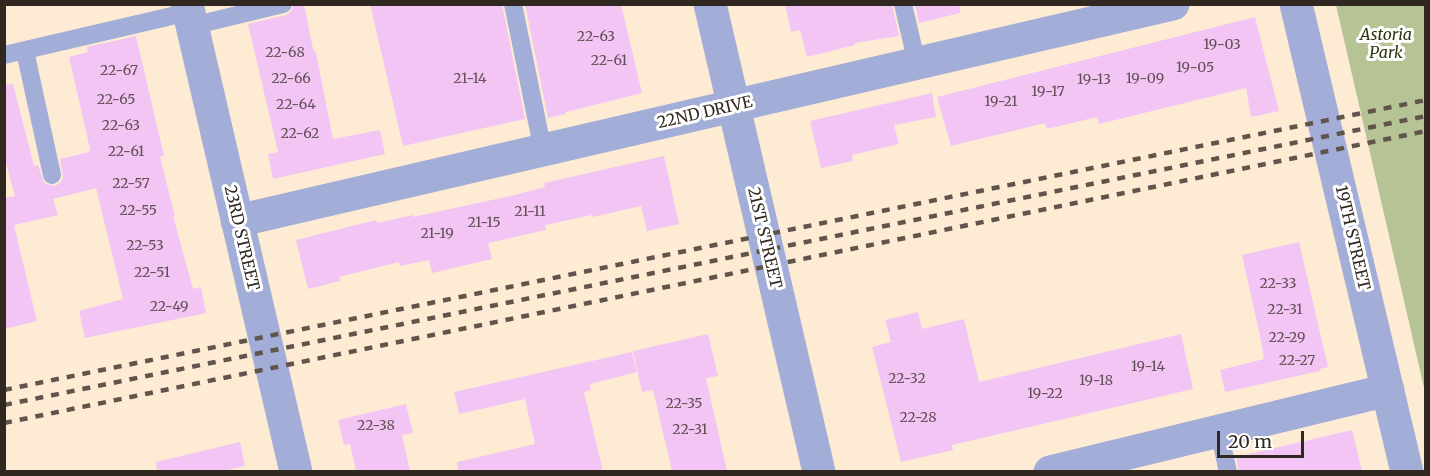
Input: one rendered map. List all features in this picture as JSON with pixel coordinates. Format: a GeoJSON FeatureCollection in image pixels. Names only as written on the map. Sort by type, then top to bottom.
{"type":"FeatureCollection","features":[{"type":"Feature","properties":{"kind":"street","name":"21ST STREET"},"geometry":{"type":"LineString","coordinates":[[710,4],[819,471]]}},
{"type":"Feature","properties":{"kind":"street","name":"22ND DRIVE"},"geometry":{"type":"LineString","coordinates":[[237,220],[917,64],[1126,10],[1173,4]]}},
{"type":"Feature","properties":{"kind":"street","name":"19TH STREET"},"geometry":{"type":"LineString","coordinates":[[1296,4],[1407,471]]}},
{"type":"Feature","properties":{"kind":"street","name":"23RD STREET"},"geometry":{"type":"LineString","coordinates":[[189,14],[296,471]]}},
{"type":"Feature","properties":{"kind":"street"},"geometry":{"type":"LineString","coordinates":[[1050,471],[1388,390]]}},
{"type":"Feature","properties":{"kind":"lane"},"geometry":{"type":"LineString","coordinates":[[4,55],[189,14],[283,4]]}},
{"type":"Feature","properties":{"kind":"lane"},"geometry":{"type":"LineString","coordinates":[[513,4],[543,150]]}},
{"type":"Feature","properties":{"kind":"lane"},"geometry":{"type":"LineString","coordinates":[[903,4],[917,64]]}},
{"type":"Feature","properties":{"kind":"lane"},"geometry":{"type":"LineString","coordinates":[[25,51],[52,175]]}},
{"type":"Feature","properties":{"kind":"lane"},"geometry":{"type":"LineString","coordinates":[[1219,430],[1228,471]]}},
{"type":"Feature","properties":{"kind":"green space","name":"Astoria Park"},"geometry":{"type":"Polygon","coordinates":[[[1336,5],[1425,5],[1425,392],[1336,5]]]}},
{"type":"Feature","properties":{"kind":"building"},"geometry":{"type":"Polygon","coordinates":[[[294,4],[304,4],[333,139],[380,130],[385,154],[273,179],[268,154],[278,152],[248,24],[286,15],[291,12],[294,4]]]}},
{"type":"Feature","properties":{"kind":"building"},"geometry":{"type":"Polygon","coordinates":[[[370,4],[502,4],[525,119],[403,146],[370,4]]]}},
{"type":"Feature","properties":{"kind":"building"},"geometry":{"type":"Polygon","coordinates":[[[525,4],[621,4],[642,93],[548,118],[525,4]]]}},
{"type":"Feature","properties":{"kind":"building"},"geometry":{"type":"Polygon","coordinates":[[[785,4],[892,4],[899,36],[855,43],[855,45],[807,57],[800,30],[791,32],[785,4]]]}},
{"type":"Feature","properties":{"kind":"building"},"geometry":{"type":"Polygon","coordinates":[[[915,4],[959,4],[960,13],[919,23],[915,4]]]}},
{"type":"Feature","properties":{"kind":"building"},"geometry":{"type":"Polygon","coordinates":[[[1255,17],[1279,111],[1251,117],[1246,88],[1099,124],[1097,117],[1047,129],[1045,123],[951,146],[937,97],[1255,17]]]}},
{"type":"Feature","properties":{"kind":"building"},"geometry":{"type":"Polygon","coordinates":[[[136,36],[164,156],[160,157],[175,216],[173,216],[193,289],[201,287],[206,313],[85,338],[79,311],[123,299],[96,188],[53,199],[58,215],[14,225],[37,321],[4,329],[4,198],[15,196],[4,156],[4,85],[13,84],[34,166],[38,165],[44,183],[55,186],[63,178],[60,159],[89,152],[90,149],[69,57],[88,52],[87,47],[136,36]]]}},
{"type":"Feature","properties":{"kind":"building"},"geometry":{"type":"Polygon","coordinates":[[[932,93],[936,117],[894,125],[899,144],[852,155],[853,161],[821,168],[810,121],[932,93]]]}},
{"type":"Feature","properties":{"kind":"building"},"geometry":{"type":"Polygon","coordinates":[[[664,156],[679,224],[647,231],[641,206],[545,225],[546,230],[488,243],[492,259],[432,273],[429,260],[400,266],[399,262],[339,277],[340,281],[308,289],[296,240],[376,220],[377,223],[413,215],[413,217],[515,195],[545,187],[544,183],[664,156]]]}},
{"type":"Feature","properties":{"kind":"building"},"geometry":{"type":"Polygon","coordinates":[[[1299,242],[1328,367],[1320,371],[1225,392],[1220,370],[1264,359],[1242,255],[1299,242]]]}},
{"type":"Feature","properties":{"kind":"building"},"geometry":{"type":"Polygon","coordinates":[[[918,312],[922,329],[964,319],[979,382],[1181,334],[1193,389],[952,445],[953,450],[901,462],[872,347],[891,342],[885,320],[918,312]]]}},
{"type":"Feature","properties":{"kind":"building"},"geometry":{"type":"Polygon","coordinates":[[[708,334],[718,376],[706,378],[727,471],[672,471],[653,390],[642,392],[633,351],[708,334]]]}},
{"type":"Feature","properties":{"kind":"building"},"geometry":{"type":"Polygon","coordinates":[[[632,352],[637,372],[590,384],[591,390],[584,392],[603,471],[458,471],[457,462],[535,444],[525,399],[459,414],[454,392],[632,352]]]}},
{"type":"Feature","properties":{"kind":"building"},"geometry":{"type":"Polygon","coordinates":[[[406,404],[413,433],[402,435],[410,471],[356,471],[350,444],[344,445],[338,420],[406,404]]]}},
{"type":"Feature","properties":{"kind":"building"},"geometry":{"type":"Polygon","coordinates":[[[1352,430],[1362,471],[1239,471],[1236,457],[1352,430]]]}},
{"type":"Feature","properties":{"kind":"building"},"geometry":{"type":"Polygon","coordinates":[[[240,442],[245,466],[223,471],[157,471],[156,462],[240,442]]]}},
{"type":"Feature","properties":{"kind":"railway"},"geometry":{"type":"LineString","coordinates":[[4,390],[1426,100]]}},
{"type":"Feature","properties":{"kind":"railway"},"geometry":{"type":"LineString","coordinates":[[4,405],[1426,116]]}},
{"type":"Feature","properties":{"kind":"railway"},"geometry":{"type":"LineString","coordinates":[[4,423],[1426,131]]}}]}
